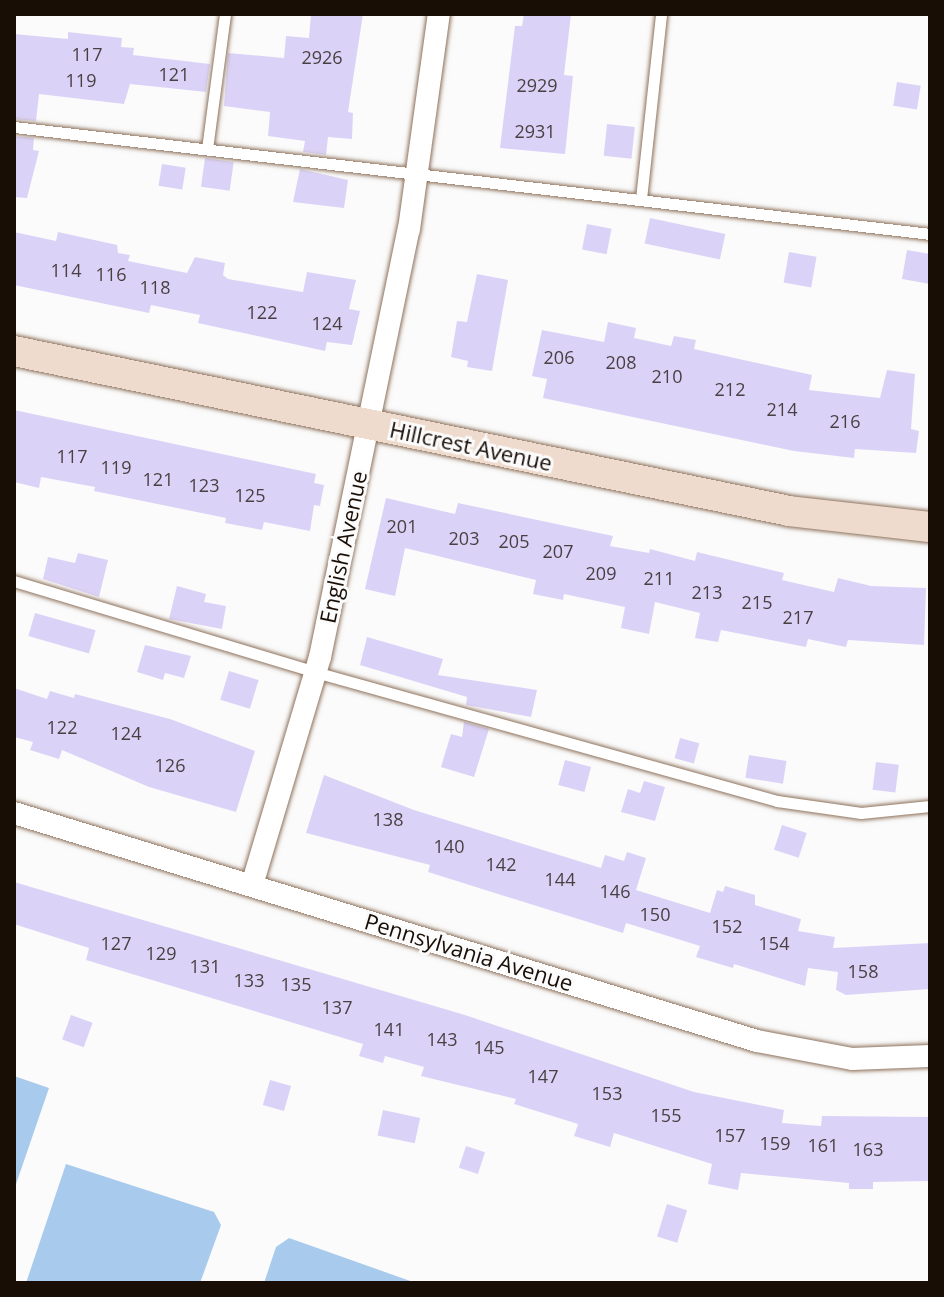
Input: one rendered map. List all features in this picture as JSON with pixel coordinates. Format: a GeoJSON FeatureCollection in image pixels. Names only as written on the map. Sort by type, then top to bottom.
{"type":"FeatureCollection","features":[{"type":"Feature","properties":{"kind":"main road","name":"Hillcrest Avenue"},"geometry":{"type":"LineString","coordinates":[[14,351],[789,511],[930,527]]}},
{"type":"Feature","properties":{"kind":"street","name":"English Avenue"},"geometry":{"type":"LineString","coordinates":[[252,885],[315,672],[419,175],[439,14]]}},
{"type":"Feature","properties":{"kind":"street","name":"Pennsylvania Avenue"},"geometry":{"type":"LineString","coordinates":[[14,813],[797,1051],[852,1059],[930,1056]]}},
{"type":"Feature","properties":{"kind":"lane"},"geometry":{"type":"LineString","coordinates":[[207,149],[225,14]]}},
{"type":"Feature","properties":{"kind":"lane"},"geometry":{"type":"LineString","coordinates":[[641,199],[661,14]]}},
{"type":"Feature","properties":{"kind":"lane"},"geometry":{"type":"LineString","coordinates":[[14,127],[930,234]]}},
{"type":"Feature","properties":{"kind":"lane"},"geometry":{"type":"LineString","coordinates":[[14,581],[315,672],[777,801],[861,813],[930,806]]}},
{"type":"Feature","properties":{"kind":"water"},"geometry":{"type":"Polygon","coordinates":[[[14,1076],[49,1088],[14,1190],[14,1076]]]}},
{"type":"Feature","properties":{"kind":"water"},"geometry":{"type":"Polygon","coordinates":[[[66,1164],[214,1212],[221,1225],[200,1283],[26,1283],[66,1164]]]}},
{"type":"Feature","properties":{"kind":"water"},"geometry":{"type":"Polygon","coordinates":[[[289,1238],[416,1283],[264,1283],[276,1247],[289,1238]]]}},
{"type":"Feature","properties":{"kind":"building"},"geometry":{"type":"Polygon","coordinates":[[[311,14],[363,14],[348,112],[353,113],[352,139],[328,137],[326,155],[303,152],[305,141],[268,136],[270,112],[224,106],[228,53],[284,58],[286,36],[309,38],[311,14]]]}},
{"type":"Feature","properties":{"kind":"building"},"geometry":{"type":"Polygon","coordinates":[[[524,14],[571,14],[564,75],[573,76],[565,154],[500,148],[515,26],[522,26],[524,14]]]}},
{"type":"Feature","properties":{"kind":"building"},"geometry":{"type":"Polygon","coordinates":[[[68,32],[122,38],[121,47],[134,48],[133,55],[210,64],[206,92],[130,84],[124,104],[39,94],[36,121],[14,119],[14,34],[68,39],[68,32]]]}},
{"type":"Feature","properties":{"kind":"building"},"geometry":{"type":"Polygon","coordinates":[[[897,82],[921,86],[917,109],[893,106],[897,82]]]}},
{"type":"Feature","properties":{"kind":"building"},"geometry":{"type":"Polygon","coordinates":[[[607,124],[635,127],[632,159],[604,156],[607,124]]]}},
{"type":"Feature","properties":{"kind":"building"},"geometry":{"type":"Polygon","coordinates":[[[14,136],[34,138],[33,150],[39,151],[27,198],[14,197],[14,136]]]}},
{"type":"Feature","properties":{"kind":"building"},"geometry":{"type":"Polygon","coordinates":[[[205,158],[234,162],[230,191],[201,187],[205,158]]]}},
{"type":"Feature","properties":{"kind":"building"},"geometry":{"type":"Polygon","coordinates":[[[162,164],[186,168],[182,189],[159,186],[162,164]]]}},
{"type":"Feature","properties":{"kind":"building"},"geometry":{"type":"Polygon","coordinates":[[[300,169],[348,180],[344,208],[293,202],[300,169]]]}},
{"type":"Feature","properties":{"kind":"building"},"geometry":{"type":"Polygon","coordinates":[[[650,218],[725,234],[720,259],[645,243],[650,218]]]}},
{"type":"Feature","properties":{"kind":"building"},"geometry":{"type":"Polygon","coordinates":[[[587,224],[612,229],[607,254],[582,250],[587,224]]]}},
{"type":"Feature","properties":{"kind":"building"},"geometry":{"type":"Polygon","coordinates":[[[14,232],[56,241],[58,232],[117,245],[118,253],[130,255],[128,261],[187,273],[195,257],[225,263],[223,275],[228,279],[303,292],[307,272],[356,280],[349,309],[360,311],[352,345],[327,342],[325,351],[198,323],[200,315],[151,305],[149,313],[14,285],[14,232]]]}},
{"type":"Feature","properties":{"kind":"building"},"geometry":{"type":"Polygon","coordinates":[[[907,250],[930,254],[930,284],[902,279],[907,250]]]}},
{"type":"Feature","properties":{"kind":"building"},"geometry":{"type":"Polygon","coordinates":[[[789,252],[817,257],[811,287],[784,283],[789,252]]]}},
{"type":"Feature","properties":{"kind":"building"},"geometry":{"type":"Polygon","coordinates":[[[477,274],[508,280],[492,371],[467,367],[468,361],[451,357],[457,321],[467,322],[477,274]]]}},
{"type":"Feature","properties":{"kind":"building"},"geometry":{"type":"Polygon","coordinates":[[[608,322],[636,328],[634,338],[671,346],[674,336],[696,340],[694,349],[812,375],[809,390],[880,398],[887,370],[915,374],[911,429],[919,431],[916,453],[855,449],[854,458],[794,451],[543,398],[547,379],[532,376],[542,330],[604,342],[608,322]]]}},
{"type":"Feature","properties":{"kind":"building"},"geometry":{"type":"Polygon","coordinates":[[[14,410],[316,474],[314,483],[324,485],[320,506],[314,505],[310,531],[264,522],[262,530],[225,523],[226,518],[94,491],[95,487],[41,477],[39,488],[14,482],[14,410]]]}},
{"type":"Feature","properties":{"kind":"building"},"geometry":{"type":"Polygon","coordinates":[[[386,498],[455,514],[458,503],[613,536],[610,546],[649,553],[650,549],[695,561],[697,552],[784,573],[782,580],[834,592],[838,578],[871,586],[926,588],[924,645],[848,640],[846,647],[808,639],[806,647],[721,630],[718,642],[695,638],[700,613],[655,602],[649,634],[621,628],[625,607],[564,594],[563,600],[533,594],[536,580],[405,548],[395,596],[365,589],[386,498]]]}},
{"type":"Feature","properties":{"kind":"building"},"geometry":{"type":"Polygon","coordinates":[[[78,553],[108,560],[99,597],[43,579],[48,557],[75,563],[78,553]]]}},
{"type":"Feature","properties":{"kind":"building"},"geometry":{"type":"Polygon","coordinates":[[[177,586],[206,594],[204,602],[226,606],[222,629],[169,619],[177,586]]]}},
{"type":"Feature","properties":{"kind":"building"},"geometry":{"type":"Polygon","coordinates":[[[35,613],[96,630],[89,653],[28,636],[35,613]]]}},
{"type":"Feature","properties":{"kind":"building"},"geometry":{"type":"Polygon","coordinates":[[[367,637],[443,659],[438,675],[537,690],[531,717],[466,705],[467,697],[360,665],[367,637]]]}},
{"type":"Feature","properties":{"kind":"building"},"geometry":{"type":"Polygon","coordinates":[[[145,645],[191,656],[184,678],[165,673],[163,680],[137,672],[145,645]]]}},
{"type":"Feature","properties":{"kind":"building"},"geometry":{"type":"Polygon","coordinates":[[[229,671],[259,680],[250,709],[220,700],[229,671]]]}},
{"type":"Feature","properties":{"kind":"building"},"geometry":{"type":"Polygon","coordinates":[[[14,688],[47,699],[50,691],[74,698],[75,694],[170,719],[255,751],[236,812],[149,787],[62,750],[59,759],[30,750],[33,742],[14,737],[14,688]]]}},
{"type":"Feature","properties":{"kind":"building"},"geometry":{"type":"Polygon","coordinates":[[[464,722],[489,729],[474,777],[441,767],[451,734],[462,737],[464,722]]]}},
{"type":"Feature","properties":{"kind":"building"},"geometry":{"type":"Polygon","coordinates":[[[680,738],[699,743],[694,763],[675,758],[680,738]]]}},
{"type":"Feature","properties":{"kind":"building"},"geometry":{"type":"Polygon","coordinates":[[[749,755],[787,761],[783,784],[745,778],[749,755]]]}},
{"type":"Feature","properties":{"kind":"building"},"geometry":{"type":"Polygon","coordinates":[[[565,760],[591,767],[584,792],[558,785],[565,760]]]}},
{"type":"Feature","properties":{"kind":"building"},"geometry":{"type":"Polygon","coordinates":[[[876,762],[899,765],[895,793],[873,790],[876,762]]]}},
{"type":"Feature","properties":{"kind":"building"},"geometry":{"type":"Polygon","coordinates":[[[324,775],[414,810],[601,868],[605,855],[624,861],[627,852],[646,858],[636,890],[710,913],[717,890],[723,892],[725,886],[755,895],[755,905],[801,919],[798,931],[835,937],[833,948],[930,943],[930,989],[846,995],[836,990],[838,972],[808,968],[805,986],[734,964],[733,968],[696,957],[700,946],[626,923],[623,933],[428,872],[430,865],[306,833],[324,775]]]}},
{"type":"Feature","properties":{"kind":"building"},"geometry":{"type":"Polygon","coordinates":[[[644,781],[665,787],[655,821],[621,812],[628,789],[640,793],[644,781]]]}},
{"type":"Feature","properties":{"kind":"building"},"geometry":{"type":"Polygon","coordinates":[[[782,825],[807,833],[799,858],[774,850],[782,825]]]}},
{"type":"Feature","properties":{"kind":"building"},"geometry":{"type":"Polygon","coordinates":[[[14,882],[465,1015],[694,1092],[784,1110],[782,1123],[821,1126],[822,1116],[930,1117],[930,1181],[873,1182],[873,1189],[849,1189],[849,1183],[741,1173],[738,1190],[708,1184],[712,1164],[614,1133],[610,1147],[574,1136],[578,1124],[514,1104],[516,1099],[421,1076],[424,1067],[385,1056],[383,1063],[359,1056],[363,1044],[86,960],[89,948],[14,924],[14,882]]]}},
{"type":"Feature","properties":{"kind":"building"},"geometry":{"type":"Polygon","coordinates":[[[71,1015],[93,1023],[84,1047],[62,1039],[71,1015]]]}},
{"type":"Feature","properties":{"kind":"building"},"geometry":{"type":"Polygon","coordinates":[[[270,1080],[291,1086],[284,1111],[263,1105],[270,1080]]]}},
{"type":"Feature","properties":{"kind":"building"},"geometry":{"type":"Polygon","coordinates":[[[383,1110],[420,1118],[415,1143],[378,1135],[383,1110]]]}},
{"type":"Feature","properties":{"kind":"building"},"geometry":{"type":"Polygon","coordinates":[[[466,1146],[485,1152],[478,1174],[459,1168],[466,1146]]]}},
{"type":"Feature","properties":{"kind":"building"},"geometry":{"type":"Polygon","coordinates":[[[667,1204],[687,1210],[677,1243],[657,1237],[667,1204]]]}}]}
